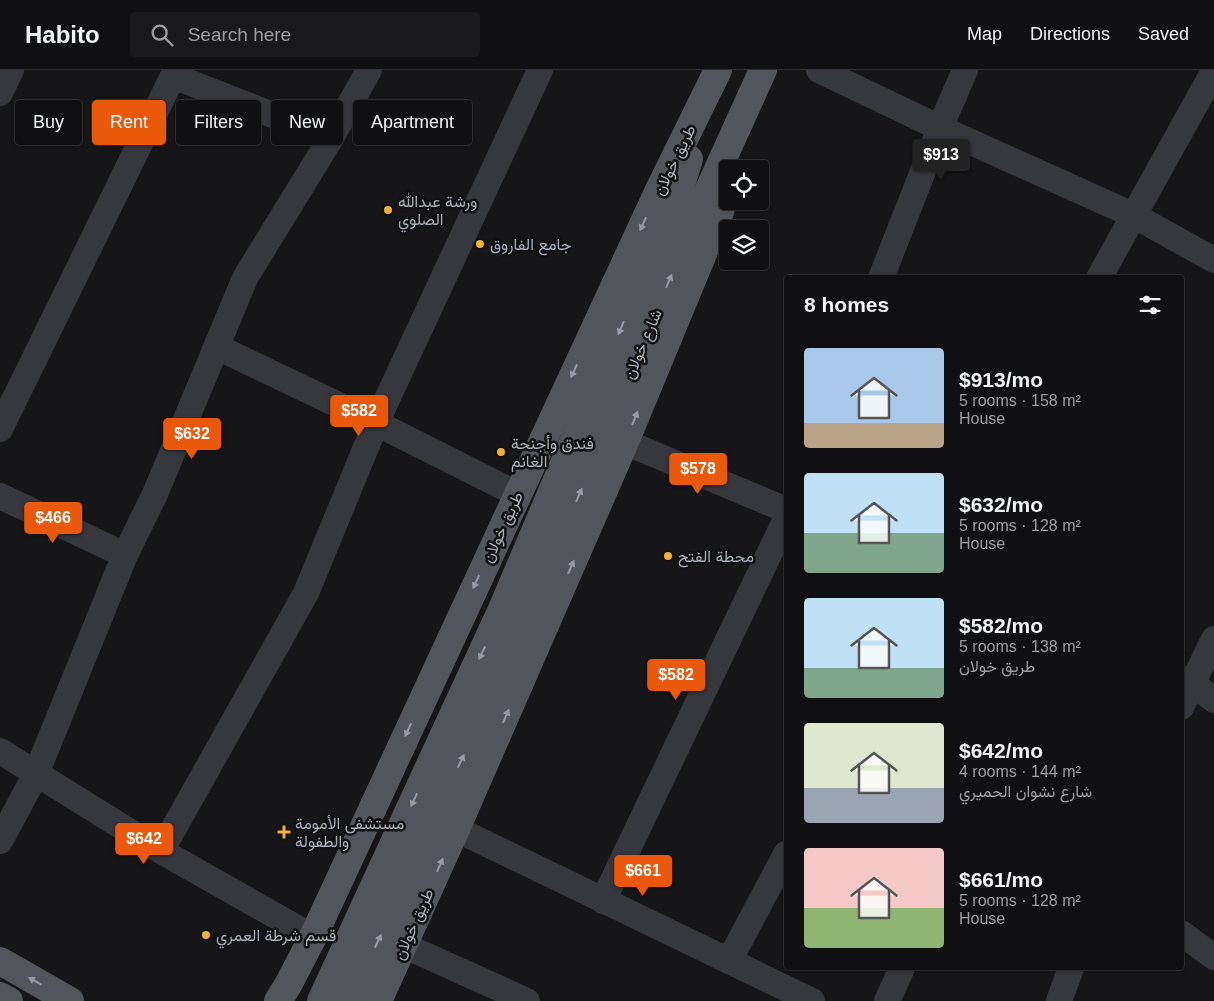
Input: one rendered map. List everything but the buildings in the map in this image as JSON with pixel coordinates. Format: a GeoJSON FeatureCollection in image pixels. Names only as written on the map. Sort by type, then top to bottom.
{"type":"FeatureCollection","features":[{"type":"Feature","properties":{"kind":"main road","name":"طريق خولان"},"geometry":{"type":"LineString","coordinates":[[283,993],[309,945],[658,190],[718,70]]}},
{"type":"Feature","properties":{"kind":"main road","name":"شارع خولان"},"geometry":{"type":"LineString","coordinates":[[514,614],[677,198],[718,70]]}},
{"type":"Feature","properties":{"kind":"main road","name":"شارع خولان"},"geometry":{"type":"LineString","coordinates":[[514,614],[761,75]]}},
{"type":"Feature","properties":{"kind":"main road"},"geometry":{"type":"LineString","coordinates":[[735,160],[761,75]]}},
{"type":"Feature","properties":{"kind":"main road","name":"طريق خولان"},"geometry":{"type":"LineString","coordinates":[[381,995],[456,829],[625,442],[720,210]]}},
{"type":"Feature","properties":{"kind":"main road","name":"طريق خولان"},"geometry":{"type":"LineString","coordinates":[[350,1001],[514,614]]}},
{"type":"Feature","properties":{"kind":"main road"},"geometry":{"type":"LineString","coordinates":[[321,1001],[514,614]]}},
{"type":"Feature","properties":{"kind":"main road"},"geometry":{"type":"LineString","coordinates":[[309,945],[381,995]]}},
{"type":"Feature","properties":{"kind":"main road"},"geometry":{"type":"LineString","coordinates":[[0,961],[70,1001]]}},
{"type":"Feature","properties":{"kind":"main road"},"geometry":{"type":"LineString","coordinates":[[0,996],[9,1001]]}},
{"type":"Feature","properties":{"kind":"street"},"geometry":{"type":"LineString","coordinates":[[0,93],[11,70]]}},
{"type":"Feature","properties":{"kind":"street"},"geometry":{"type":"LineString","coordinates":[[343,115],[369,70]]}},
{"type":"Feature","properties":{"kind":"street"},"geometry":{"type":"LineString","coordinates":[[161,851],[306,593],[376,423],[540,70]]}},
{"type":"Feature","properties":{"kind":"street"},"geometry":{"type":"LineString","coordinates":[[819,70],[940,128],[1133,215],[1214,260]]}},
{"type":"Feature","properties":{"kind":"street"},"geometry":{"type":"LineString","coordinates":[[882,275],[965,70]]}},
{"type":"Feature","properties":{"kind":"street"},"geometry":{"type":"LineString","coordinates":[[1101,275],[1214,71]]}},
{"type":"Feature","properties":{"kind":"street"},"geometry":{"type":"LineString","coordinates":[[0,428],[170,72],[271,114]]}},
{"type":"Feature","properties":{"kind":"street"},"geometry":{"type":"LineString","coordinates":[[0,841],[36,774],[125,555],[156,494],[245,278],[326,145]]}},
{"type":"Feature","properties":{"kind":"street"},"geometry":{"type":"LineString","coordinates":[[217,347],[376,423],[517,494]]}},
{"type":"Feature","properties":{"kind":"street"},"geometry":{"type":"LineString","coordinates":[[625,442],[784,509]]}},
{"type":"Feature","properties":{"kind":"street"},"geometry":{"type":"LineString","coordinates":[[0,496],[125,555]]}},
{"type":"Feature","properties":{"kind":"street"},"geometry":{"type":"LineString","coordinates":[[603,901],[784,523]]}},
{"type":"Feature","properties":{"kind":"street"},"geometry":{"type":"LineString","coordinates":[[1184,694],[1187,680],[1214,639]]}},
{"type":"Feature","properties":{"kind":"street"},"geometry":{"type":"LineString","coordinates":[[1187,680],[1214,700]]}},
{"type":"Feature","properties":{"kind":"street"},"geometry":{"type":"LineString","coordinates":[[0,751],[309,945]]}},
{"type":"Feature","properties":{"kind":"street"},"geometry":{"type":"LineString","coordinates":[[456,829],[812,1001]]}},
{"type":"Feature","properties":{"kind":"street"},"geometry":{"type":"LineString","coordinates":[[729,961],[784,858]]}},
{"type":"Feature","properties":{"kind":"street"},"geometry":{"type":"LineString","coordinates":[[1184,935],[1214,957]]}},
{"type":"Feature","properties":{"kind":"street"},"geometry":{"type":"LineString","coordinates":[[403,945],[527,1001]]}},
{"type":"Feature","properties":{"kind":"street"},"geometry":{"type":"LineString","coordinates":[[887,1001],[901,970]]}},
{"type":"Feature","properties":{"kind":"street"},"geometry":{"type":"LineString","coordinates":[[1059,1001],[1070,970]]}},
{"type":"Feature","properties":{"kind":"place","name":"ورشة عبدالله الصلوي"},"geometry":{"type":"Point","coordinates":[388,210]}},
{"type":"Feature","properties":{"kind":"place","name":"جامع الفاروق"},"geometry":{"type":"Point","coordinates":[480,244]}},
{"type":"Feature","properties":{"kind":"place","name":"فندق وأجنحة الغانم"},"geometry":{"type":"Point","coordinates":[501,452]}},
{"type":"Feature","properties":{"kind":"place","name":"محطة الفتح"},"geometry":{"type":"Point","coordinates":[668,556]}},
{"type":"Feature","properties":{"kind":"place","name":"مستشفى الأمومة والطفولة"},"geometry":{"type":"Point","coordinates":[284,832]}},
{"type":"Feature","properties":{"kind":"place","name":"قسم شرطة العمري"},"geometry":{"type":"Point","coordinates":[206,935]}}]}
